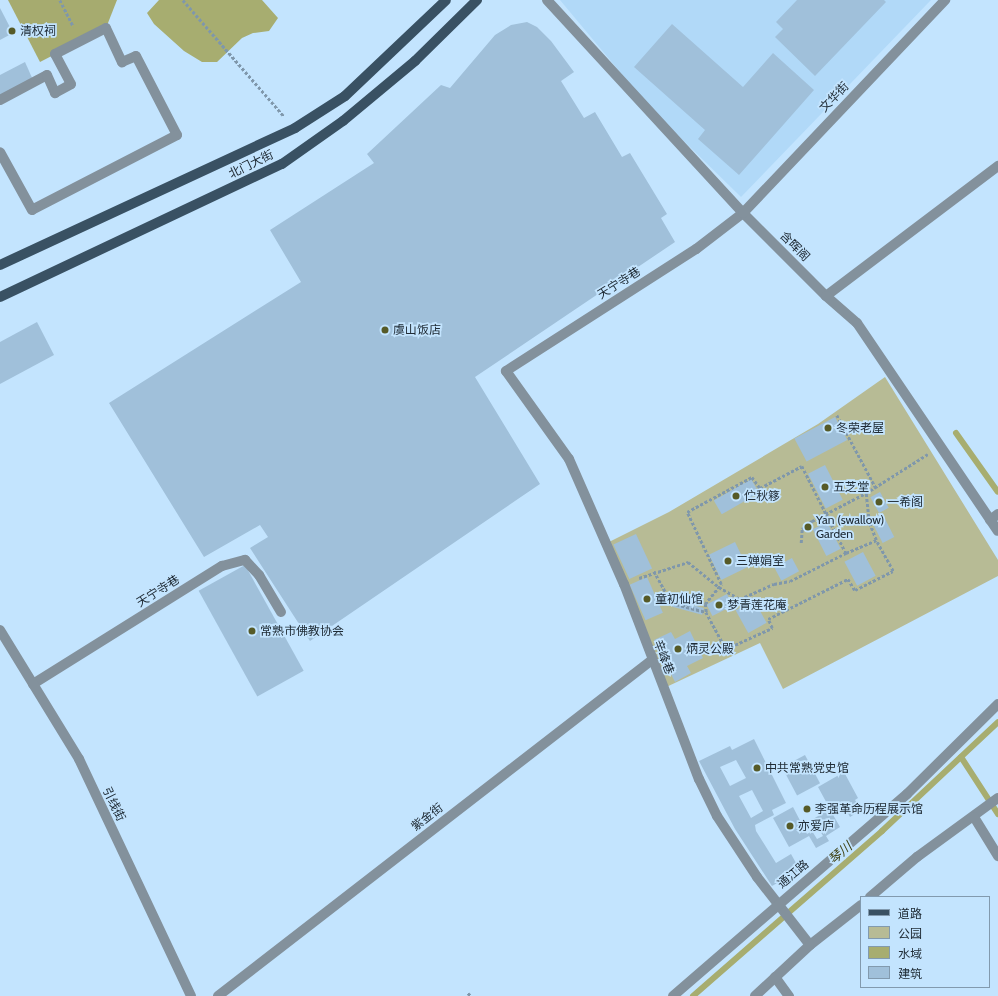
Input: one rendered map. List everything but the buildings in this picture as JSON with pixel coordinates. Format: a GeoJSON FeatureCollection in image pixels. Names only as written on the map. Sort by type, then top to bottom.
{"type":"FeatureCollection","features":[{"type":"Feature","properties":{"kind":"main road","name":"北门大街"},"geometry":{"type":"LineString","coordinates":[[0,265],[295,128],[345,96],[446,0]]}},
{"type":"Feature","properties":{"kind":"main road","name":"北门大街"},"geometry":{"type":"LineString","coordinates":[[0,297],[282,164],[343,121],[415,61],[477,0]]}},
{"type":"Feature","properties":{"kind":"street","name":"含晖阁"},"geometry":{"type":"LineString","coordinates":[[547,0],[742,213],[826,296],[857,323],[875,345],[994,517],[998,531]]}},
{"type":"Feature","properties":{"kind":"street","name":"文华街"},"geometry":{"type":"LineString","coordinates":[[742,213],[945,0]]}},
{"type":"Feature","properties":{"kind":"street"},"geometry":{"type":"LineString","coordinates":[[0,100],[47,75],[55,93],[71,84],[55,54],[106,28],[122,62],[136,56],[177,136],[32,210],[0,152]]}},
{"type":"Feature","properties":{"kind":"street"},"geometry":{"type":"LineString","coordinates":[[826,296],[998,166]]}},
{"type":"Feature","properties":{"kind":"street","name":"天宁寺巷"},"geometry":{"type":"LineString","coordinates":[[506,371],[696,249],[742,213]]}},
{"type":"Feature","properties":{"kind":"street","name":"辛峰巷"},"geometry":{"type":"LineString","coordinates":[[506,371],[569,459],[624,584],[699,779],[717,816],[777,904],[810,945]]}},
{"type":"Feature","properties":{"kind":"street","name":"天宁寺巷"},"geometry":{"type":"LineString","coordinates":[[33,684],[222,566],[244,560],[258,575],[281,612]]}},
{"type":"Feature","properties":{"kind":"street","name":"引线街"},"geometry":{"type":"LineString","coordinates":[[0,630],[79,759],[191,996]]}},
{"type":"Feature","properties":{"kind":"street","name":"紫金街"},"geometry":{"type":"LineString","coordinates":[[218,996],[652,660]]}},
{"type":"Feature","properties":{"kind":"street","name":"通江路"},"geometry":{"type":"LineString","coordinates":[[673,996],[777,904],[907,794],[998,704]]}},
{"type":"Feature","properties":{"kind":"street"},"geometry":{"type":"LineString","coordinates":[[871,896],[917,857],[974,817],[998,798]]}},
{"type":"Feature","properties":{"kind":"street"},"geometry":{"type":"LineString","coordinates":[[974,817],[998,856]]}},
{"type":"Feature","properties":{"kind":"street"},"geometry":{"type":"LineString","coordinates":[[754,996],[810,945],[860,906]]}},
{"type":"Feature","properties":{"kind":"street"},"geometry":{"type":"LineString","coordinates":[[775,977],[789,996]]}},
{"type":"Feature","properties":{"kind":"path"},"geometry":{"type":"LineString","coordinates":[[60,0],[81,40]]}},
{"type":"Feature","properties":{"kind":"path"},"geometry":{"type":"LineString","coordinates":[[183,0],[230,51],[295,128]]}},
{"type":"Feature","properties":{"kind":"path"},"geometry":{"type":"LineString","coordinates":[[837,414],[876,488]]}},
{"type":"Feature","properties":{"kind":"path"},"geometry":{"type":"LineString","coordinates":[[801,543],[802,529],[826,514],[876,488],[931,452]]}},
{"type":"Feature","properties":{"kind":"path"},"geometry":{"type":"LineString","coordinates":[[846,553],[802,466],[760,488],[752,477],[687,512],[721,584],[705,604],[706,612],[726,649],[772,628],[768,618],[848,579],[855,590],[893,571],[876,540],[869,522],[866,493]]}},
{"type":"Feature","properties":{"kind":"path"},"geometry":{"type":"LineString","coordinates":[[624,584],[654,571],[688,562],[719,587],[740,599],[774,584],[790,582],[846,553],[876,540]]}},
{"type":"Feature","properties":{"kind":"path"},"geometry":{"type":"LineString","coordinates":[[654,571],[672,603],[706,612]]}},
{"type":"Feature","properties":{"kind":"shaded area"},"geometry":{"type":"Polygon","coordinates":[[[8,0],[117,0],[106,28],[40,62],[8,0]]]}},
{"type":"Feature","properties":{"kind":"shaded area"},"geometry":{"type":"Polygon","coordinates":[[[560,0],[931,0],[741,197],[650,108],[560,0]]]}},
{"type":"Feature","properties":{"kind":"green space","name":"Yan (swallow) Garden"},"geometry":{"type":"Polygon","coordinates":[[[885,377],[998,560],[998,576],[783,689],[760,643],[662,689],[607,543],[669,512],[818,424],[885,377]]]}},
{"type":"Feature","properties":{"kind":"water"},"geometry":{"type":"Polygon","coordinates":[[[159,0],[262,0],[278,18],[269,31],[253,33],[242,38],[217,62],[202,62],[184,51],[154,24],[147,13],[159,0]]]}},
{"type":"Feature","properties":{"kind":"waterway"},"geometry":{"type":"LineString","coordinates":[[956,433],[998,492]]}},
{"type":"Feature","properties":{"kind":"waterway","name":"琴川"},"geometry":{"type":"LineString","coordinates":[[693,996],[882,831],[998,722]]}},
{"type":"Feature","properties":{"kind":"waterway"},"geometry":{"type":"LineString","coordinates":[[961,757],[998,814]]}},
{"type":"Feature","properties":{"kind":"place","name":"清权祠"},"geometry":{"type":"Point","coordinates":[12,31]}},
{"type":"Feature","properties":{"kind":"place","name":"虞山饭店"},"geometry":{"type":"Point","coordinates":[385,330]}},
{"type":"Feature","properties":{"kind":"place","name":"冬荣老屋"},"geometry":{"type":"Point","coordinates":[828,428]}},
{"type":"Feature","properties":{"kind":"place","name":"五芝堂"},"geometry":{"type":"Point","coordinates":[825,487]}},
{"type":"Feature","properties":{"kind":"place","name":"伫秋簃"},"geometry":{"type":"Point","coordinates":[736,496]}},
{"type":"Feature","properties":{"kind":"place","name":"一希阁"},"geometry":{"type":"Point","coordinates":[879,502]}},
{"type":"Feature","properties":{"kind":"place","name":"Yan (swallow) Garden"},"geometry":{"type":"Point","coordinates":[808,527]}},
{"type":"Feature","properties":{"kind":"place","name":"三婵娟室"},"geometry":{"type":"Point","coordinates":[728,561]}},
{"type":"Feature","properties":{"kind":"place","name":"童初仙馆"},"geometry":{"type":"Point","coordinates":[647,599]}},
{"type":"Feature","properties":{"kind":"place","name":"梦青莲花庵"},"geometry":{"type":"Point","coordinates":[719,605]}},
{"type":"Feature","properties":{"kind":"place","name":"常熟市佛教协会"},"geometry":{"type":"Point","coordinates":[252,631]}},
{"type":"Feature","properties":{"kind":"place","name":"炳灵公殿"},"geometry":{"type":"Point","coordinates":[678,649]}},
{"type":"Feature","properties":{"kind":"place","name":"中共常熟党史馆"},"geometry":{"type":"Point","coordinates":[757,768]}},
{"type":"Feature","properties":{"kind":"place","name":"李强革命历程展示馆"},"geometry":{"type":"Point","coordinates":[807,809]}},
{"type":"Feature","properties":{"kind":"place","name":"亦爱庐"},"geometry":{"type":"Point","coordinates":[790,826]}}]}
